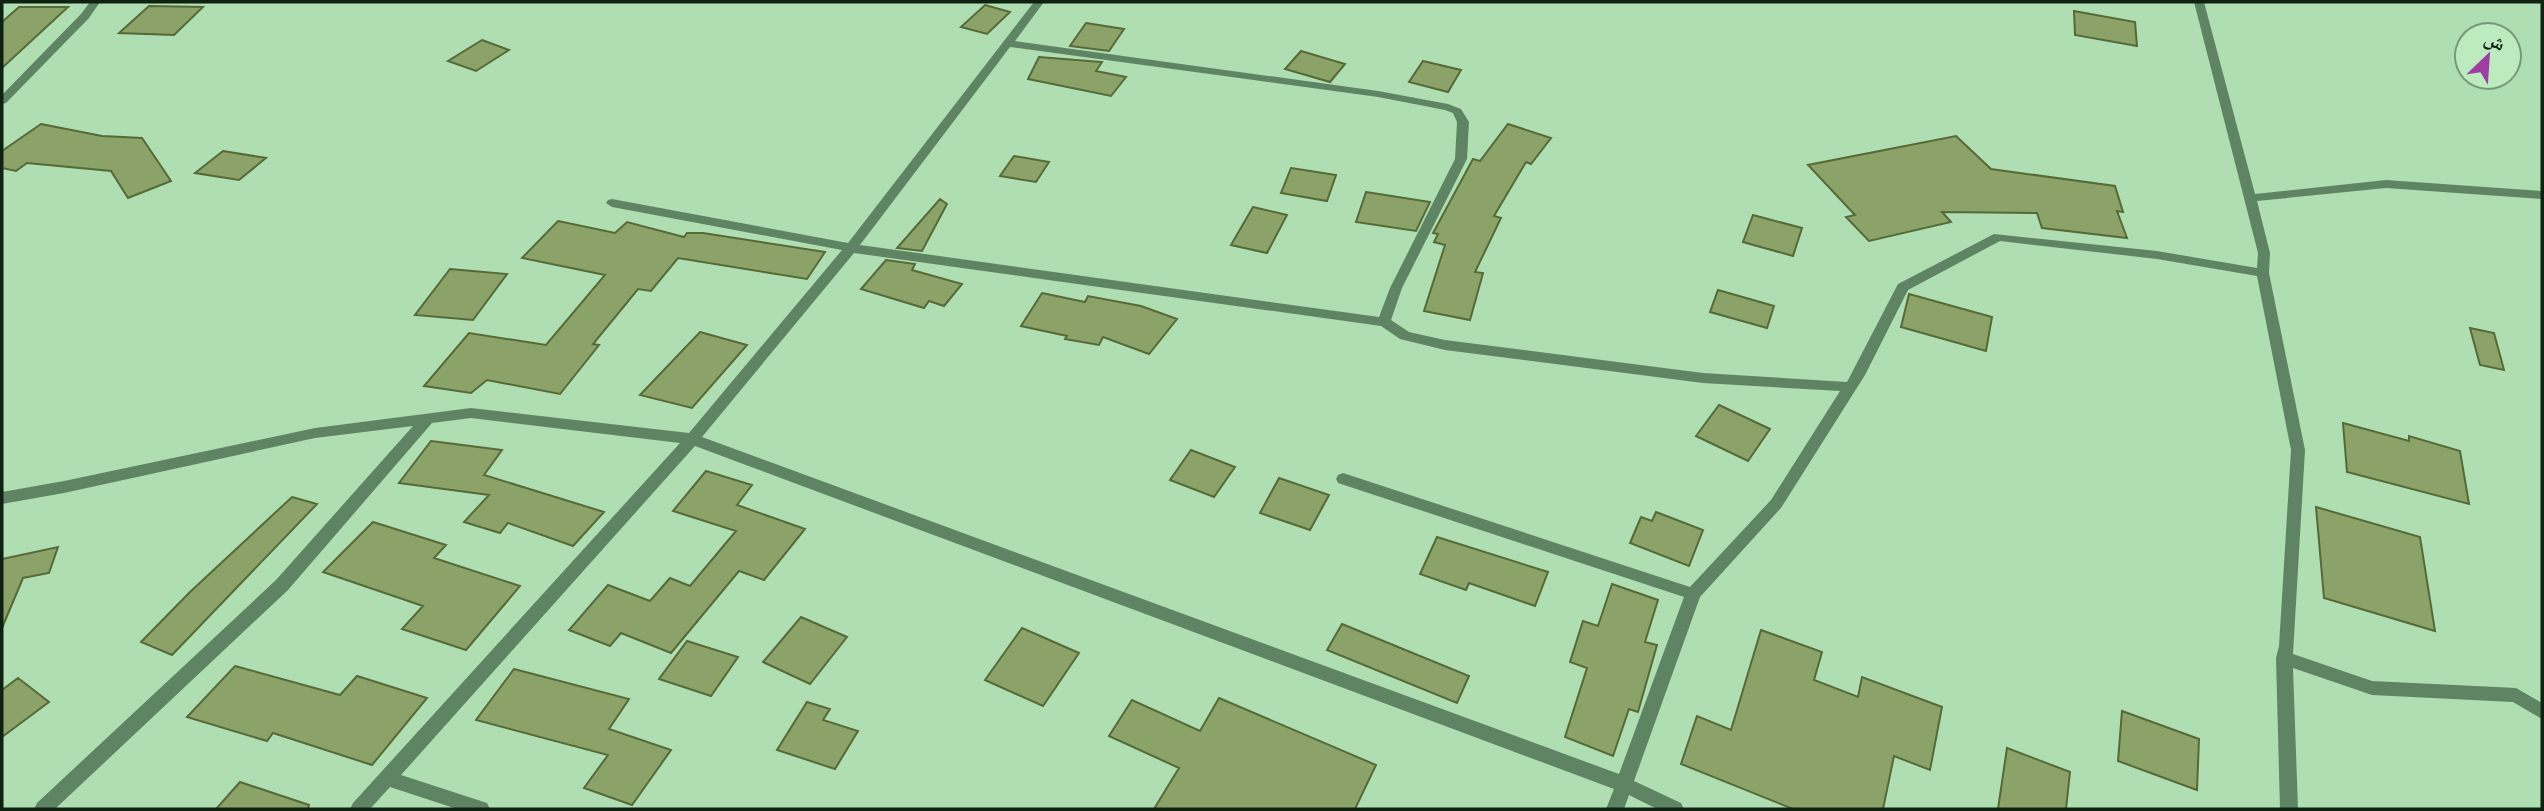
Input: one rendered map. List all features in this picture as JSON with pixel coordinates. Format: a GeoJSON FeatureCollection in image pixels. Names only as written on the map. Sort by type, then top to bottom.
{"type":"FeatureCollection","features":[{"type":"Feature","properties":{"kind":"street"},"geometry":{"type":"LineString","coordinates":[[2,101],[85,16],[94,2]]}},
{"type":"Feature","properties":{"kind":"street"},"geometry":{"type":"LineString","coordinates":[[359,809],[692,439],[850,248],[1039,2]]}},
{"type":"Feature","properties":{"kind":"street"},"geometry":{"type":"LineString","coordinates":[[2199,2],[2264,253],[2263,273],[2298,450],[2287,646],[2284,658],[2289,809]]}},
{"type":"Feature","properties":{"kind":"street"},"geometry":{"type":"LineString","coordinates":[[1007,43],[1378,94],[1457,111],[1463,122],[1461,159],[1396,288],[1384,322]]}},
{"type":"Feature","properties":{"kind":"street"},"geometry":{"type":"LineString","coordinates":[[2249,198],[2386,184],[2542,195]]}},
{"type":"Feature","properties":{"kind":"street"},"geometry":{"type":"LineString","coordinates":[[612,203],[850,248],[1384,322],[1405,336],[1445,345],[1703,378],[1851,387]]}},
{"type":"Feature","properties":{"kind":"street"},"geometry":{"type":"LineString","coordinates":[[1615,809],[1693,594],[1776,504],[1851,387],[1903,287],[1998,237],[2157,255],[2263,273]]}},
{"type":"Feature","properties":{"kind":"street"},"geometry":{"type":"LineString","coordinates":[[2,498],[315,433],[471,413],[692,439],[1623,784],[1675,809]]}},
{"type":"Feature","properties":{"kind":"street"},"geometry":{"type":"LineString","coordinates":[[43,809],[282,585],[429,417]]}},
{"type":"Feature","properties":{"kind":"street"},"geometry":{"type":"LineString","coordinates":[[1343,479],[1693,594]]}},
{"type":"Feature","properties":{"kind":"street"},"geometry":{"type":"LineString","coordinates":[[2284,658],[2372,688],[2516,695],[2542,712]]}},
{"type":"Feature","properties":{"kind":"street"},"geometry":{"type":"LineString","coordinates":[[387,778],[481,809]]}},
{"type":"Feature","properties":{"kind":"building"},"geometry":{"type":"Polygon","coordinates":[[[985,5],[1010,12],[987,34],[961,27],[985,5]]]}},
{"type":"Feature","properties":{"kind":"building"},"geometry":{"type":"Polygon","coordinates":[[[149,6],[203,7],[174,35],[119,33],[149,6]]]}},
{"type":"Feature","properties":{"kind":"building"},"geometry":{"type":"Polygon","coordinates":[[[19,7],[68,7],[2,68],[2,22],[19,7]]]}},
{"type":"Feature","properties":{"kind":"building"},"geometry":{"type":"Polygon","coordinates":[[[2074,11],[2135,22],[2137,46],[2075,35],[2074,11]]]}},
{"type":"Feature","properties":{"kind":"building"},"geometry":{"type":"Polygon","coordinates":[[[1086,23],[1124,29],[1109,51],[1070,46],[1086,23]]]}},
{"type":"Feature","properties":{"kind":"building"},"geometry":{"type":"Polygon","coordinates":[[[482,40],[509,50],[476,71],[448,61],[482,40]]]}},
{"type":"Feature","properties":{"kind":"building"},"geometry":{"type":"Polygon","coordinates":[[[1301,51],[1345,64],[1330,82],[1285,69],[1301,51]]]}},
{"type":"Feature","properties":{"kind":"building"},"geometry":{"type":"Polygon","coordinates":[[[1039,57],[1102,62],[1096,71],[1126,77],[1111,96],[1028,79],[1039,57]]]}},
{"type":"Feature","properties":{"kind":"building"},"geometry":{"type":"Polygon","coordinates":[[[1423,61],[1461,70],[1448,92],[1409,82],[1423,61]]]}},
{"type":"Feature","properties":{"kind":"building"},"geometry":{"type":"Polygon","coordinates":[[[41,124],[102,136],[142,138],[171,181],[128,198],[111,171],[27,163],[16,171],[2,168],[2,151],[41,124]]]}},
{"type":"Feature","properties":{"kind":"building"},"geometry":{"type":"Polygon","coordinates":[[[1508,124],[1551,138],[1531,164],[1526,162],[1494,216],[1501,218],[1475,272],[1483,273],[1470,320],[1424,311],[1445,245],[1434,242],[1438,234],[1433,233],[1473,159],[1480,161],[1508,124]]]}},
{"type":"Feature","properties":{"kind":"building"},"geometry":{"type":"Polygon","coordinates":[[[1956,136],[1991,169],[2115,186],[2123,212],[2117,211],[2127,238],[2042,228],[2037,213],[1942,212],[1951,222],[1869,241],[1846,217],[1855,215],[1808,165],[1956,136]]]}},
{"type":"Feature","properties":{"kind":"building"},"geometry":{"type":"Polygon","coordinates":[[[223,151],[266,158],[239,180],[195,173],[223,151]]]}},
{"type":"Feature","properties":{"kind":"building"},"geometry":{"type":"Polygon","coordinates":[[[1014,156],[1049,162],[1036,182],[1000,176],[1014,156]]]}},
{"type":"Feature","properties":{"kind":"building"},"geometry":{"type":"Polygon","coordinates":[[[1291,168],[1336,175],[1327,201],[1281,193],[1291,168]]]}},
{"type":"Feature","properties":{"kind":"building"},"geometry":{"type":"Polygon","coordinates":[[[1366,192],[1430,202],[1416,231],[1356,222],[1366,192]]]}},
{"type":"Feature","properties":{"kind":"building"},"geometry":{"type":"Polygon","coordinates":[[[940,199],[947,204],[922,251],[897,248],[940,199]]]}},
{"type":"Feature","properties":{"kind":"building"},"geometry":{"type":"Polygon","coordinates":[[[1253,207],[1287,215],[1267,253],[1231,245],[1253,207]]]}},
{"type":"Feature","properties":{"kind":"building"},"geometry":{"type":"Polygon","coordinates":[[[1753,215],[1802,228],[1793,256],[1743,242],[1753,215]]]}},
{"type":"Feature","properties":{"kind":"building"},"geometry":{"type":"Polygon","coordinates":[[[558,221],[615,233],[627,222],[684,237],[687,233],[703,233],[825,252],[807,279],[678,258],[651,291],[638,289],[593,344],[599,345],[560,394],[487,380],[471,393],[424,386],[469,333],[546,345],[605,275],[522,258],[558,221]]]}},
{"type":"Feature","properties":{"kind":"building"},"geometry":{"type":"Polygon","coordinates":[[[886,260],[915,264],[912,270],[962,284],[944,306],[929,301],[924,308],[861,289],[886,260]]]}},
{"type":"Feature","properties":{"kind":"building"},"geometry":{"type":"Polygon","coordinates":[[[450,269],[507,274],[473,320],[415,315],[450,269]]]}},
{"type":"Feature","properties":{"kind":"building"},"geometry":{"type":"Polygon","coordinates":[[[1718,290],[1774,306],[1767,328],[1710,312],[1718,290]]]}},
{"type":"Feature","properties":{"kind":"building"},"geometry":{"type":"Polygon","coordinates":[[[1042,293],[1085,302],[1088,296],[1141,306],[1177,319],[1149,354],[1103,337],[1099,345],[1065,339],[1067,336],[1021,326],[1042,293]]]}},
{"type":"Feature","properties":{"kind":"building"},"geometry":{"type":"Polygon","coordinates":[[[1909,294],[1992,317],[1986,351],[1901,327],[1909,294]]]}},
{"type":"Feature","properties":{"kind":"building"},"geometry":{"type":"Polygon","coordinates":[[[2470,328],[2494,333],[2504,370],[2480,365],[2470,328]]]}},
{"type":"Feature","properties":{"kind":"building"},"geometry":{"type":"Polygon","coordinates":[[[700,332],[747,345],[692,408],[640,395],[700,332]]]}},
{"type":"Feature","properties":{"kind":"building"},"geometry":{"type":"Polygon","coordinates":[[[1719,405],[1770,429],[1748,461],[1696,436],[1719,405]]]}},
{"type":"Feature","properties":{"kind":"building"},"geometry":{"type":"Polygon","coordinates":[[[2343,423],[2409,441],[2409,436],[2460,451],[2469,504],[2347,472],[2343,423]]]}},
{"type":"Feature","properties":{"kind":"building"},"geometry":{"type":"Polygon","coordinates":[[[431,441],[502,450],[484,475],[604,512],[573,546],[508,523],[500,533],[464,522],[489,495],[399,483],[431,441]]]}},
{"type":"Feature","properties":{"kind":"building"},"geometry":{"type":"Polygon","coordinates":[[[1191,450],[1235,467],[1214,497],[1170,480],[1191,450]]]}},
{"type":"Feature","properties":{"kind":"building"},"geometry":{"type":"Polygon","coordinates":[[[706,471],[752,485],[737,505],[805,529],[764,580],[739,571],[671,653],[621,633],[610,646],[569,630],[608,585],[650,601],[670,578],[690,586],[736,531],[673,511],[706,471]]]}},
{"type":"Feature","properties":{"kind":"building"},"geometry":{"type":"Polygon","coordinates":[[[1279,478],[1329,495],[1310,530],[1260,513],[1279,478]]]}},
{"type":"Feature","properties":{"kind":"building"},"geometry":{"type":"Polygon","coordinates":[[[292,497],[317,504],[172,655],[141,642],[190,592],[292,497]]]}},
{"type":"Feature","properties":{"kind":"building"},"geometry":{"type":"Polygon","coordinates":[[[2316,507],[2420,537],[2435,631],[2324,598],[2316,507]]]}},
{"type":"Feature","properties":{"kind":"building"},"geometry":{"type":"Polygon","coordinates":[[[1656,512],[1703,530],[1689,566],[1630,543],[1641,517],[1652,521],[1656,512]]]}},
{"type":"Feature","properties":{"kind":"building"},"geometry":{"type":"Polygon","coordinates":[[[373,522],[446,545],[434,558],[520,586],[466,650],[402,629],[423,606],[323,572],[373,522]]]}},
{"type":"Feature","properties":{"kind":"building"},"geometry":{"type":"Polygon","coordinates":[[[1437,537],[1548,572],[1535,606],[1469,583],[1466,590],[1420,574],[1437,537]]]}},
{"type":"Feature","properties":{"kind":"building"},"geometry":{"type":"Polygon","coordinates":[[[58,547],[49,573],[23,578],[2,628],[2,559],[58,547]]]}},
{"type":"Feature","properties":{"kind":"building"},"geometry":{"type":"Polygon","coordinates":[[[1612,584],[1658,600],[1645,642],[1657,645],[1638,712],[1629,709],[1613,756],[1565,737],[1587,668],[1570,662],[1583,621],[1598,626],[1612,584]]]}},
{"type":"Feature","properties":{"kind":"building"},"geometry":{"type":"Polygon","coordinates":[[[801,617],[847,637],[810,684],[763,662],[801,617]]]}},
{"type":"Feature","properties":{"kind":"building"},"geometry":{"type":"Polygon","coordinates":[[[1342,624],[1469,676],[1457,703],[1327,650],[1342,624]]]}},
{"type":"Feature","properties":{"kind":"building"},"geometry":{"type":"Polygon","coordinates":[[[1022,628],[1079,653],[1043,706],[985,680],[1022,628]]]}},
{"type":"Feature","properties":{"kind":"building"},"geometry":{"type":"Polygon","coordinates":[[[1761,630],[1822,652],[1814,680],[1858,697],[1862,677],[1942,707],[1930,770],[1894,756],[1883,809],[1793,809],[1681,764],[1697,716],[1731,730],[1761,630]]]}},
{"type":"Feature","properties":{"kind":"building"},"geometry":{"type":"Polygon","coordinates":[[[687,641],[738,657],[711,696],[659,679],[687,641]]]}},
{"type":"Feature","properties":{"kind":"building"},"geometry":{"type":"Polygon","coordinates":[[[235,666],[340,695],[357,676],[427,698],[372,765],[273,733],[267,741],[187,717],[235,666]]]}},
{"type":"Feature","properties":{"kind":"building"},"geometry":{"type":"Polygon","coordinates":[[[514,669],[629,699],[609,729],[671,750],[632,805],[584,788],[608,755],[476,720],[514,669]]]}},
{"type":"Feature","properties":{"kind":"building"},"geometry":{"type":"Polygon","coordinates":[[[18,678],[49,702],[2,737],[2,690],[18,678]]]}},
{"type":"Feature","properties":{"kind":"building"},"geometry":{"type":"Polygon","coordinates":[[[1219,698],[1376,765],[1355,809],[1154,809],[1179,768],[1109,736],[1132,700],[1200,731],[1219,698]]]}},
{"type":"Feature","properties":{"kind":"building"},"geometry":{"type":"Polygon","coordinates":[[[807,702],[830,709],[823,720],[858,731],[835,769],[777,750],[807,702]]]}},
{"type":"Feature","properties":{"kind":"building"},"geometry":{"type":"Polygon","coordinates":[[[2122,711],[2199,739],[2197,790],[2118,761],[2122,711]]]}},
{"type":"Feature","properties":{"kind":"building"},"geometry":{"type":"Polygon","coordinates":[[[2007,748],[2070,772],[2066,809],[1998,809],[2007,748]]]}},
{"type":"Feature","properties":{"kind":"building"},"geometry":{"type":"Polygon","coordinates":[[[240,782],[309,805],[308,809],[216,809],[240,782]]]}}]}
